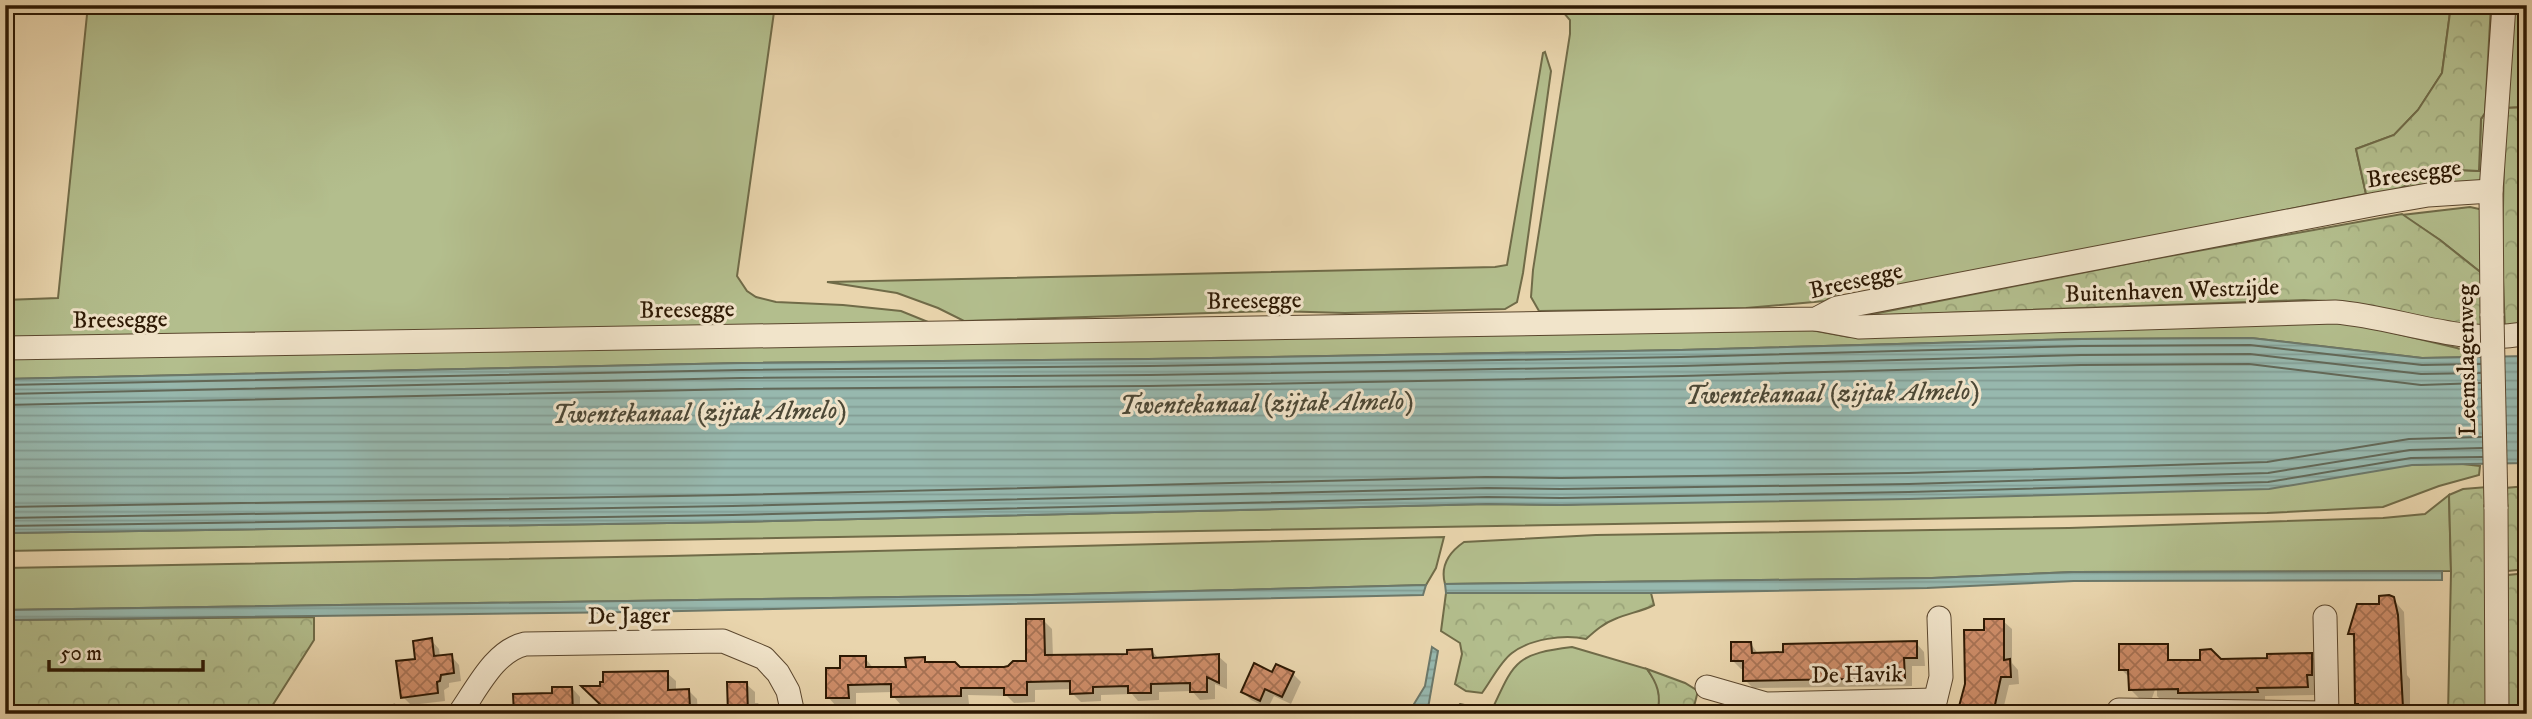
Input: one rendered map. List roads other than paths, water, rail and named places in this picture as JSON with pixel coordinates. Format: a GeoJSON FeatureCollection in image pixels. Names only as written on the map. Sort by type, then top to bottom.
{"type":"FeatureCollection","features":[{"type":"Feature","properties":{"kind":"street","name":"Leemslagenweg"},"geometry":{"type":"LineString","coordinates":[[2497,714],[2491,191],[2504,5]]}},
{"type":"Feature","properties":{"kind":"street","name":"Breesegge"},"geometry":{"type":"LineString","coordinates":[[5,348],[1816,319],[1837,308],[2389,202],[2428,195],[2491,191]]}},
{"type":"Feature","properties":{"kind":"street","name":"Buitenhaven Westzijde"},"geometry":{"type":"LineString","coordinates":[[1816,319],[1858,327],[2335,312],[2387,318],[2445,334],[2468,337],[2527,333]]}},
{"type":"Feature","properties":{"kind":"street"},"geometry":{"type":"LineString","coordinates":[[2119,710],[2327,713],[2325,617]]}},
{"type":"Feature","properties":{"kind":"street","name":"De Havik"},"geometry":{"type":"LineString","coordinates":[[1707,687],[1779,709],[1933,707],[1941,677],[1939,618]]}},
{"type":"Feature","properties":{"kind":"street","name":"De Jager"},"geometry":{"type":"LineString","coordinates":[[459,714],[503,654],[514,646],[723,640],[764,657],[778,673],[788,691],[793,714]]}},
{"type":"Feature","properties":{"kind":"water","name":"Twentekanaal (zijtak Almelo)"},"geometry":{"type":"Polygon","coordinates":[[[2251,338],[2422,358],[2527,356],[2527,463],[2412,465],[2269,489],[1909,499],[1487,504],[732,522],[5,533],[5,379],[741,363],[1149,359],[1681,350],[2081,339],[2251,338]]]}},
{"type":"Feature","properties":{"kind":"water"},"geometry":{"type":"Polygon","coordinates":[[[2442,571],[2442,580],[2074,581],[1927,588],[1651,593],[1446,593],[1445,584],[1932,578],[2073,572],[2442,571]]]}},
{"type":"Feature","properties":{"kind":"water"},"geometry":{"type":"Polygon","coordinates":[[[1426,585],[1423,595],[635,612],[5,620],[5,610],[1032,595],[1426,585]]]}},
{"type":"Feature","properties":{"kind":"water"},"geometry":{"type":"Polygon","coordinates":[[[1432,647],[1438,651],[1427,714],[1414,714],[1414,704],[1425,686],[1432,647]]]}}]}
